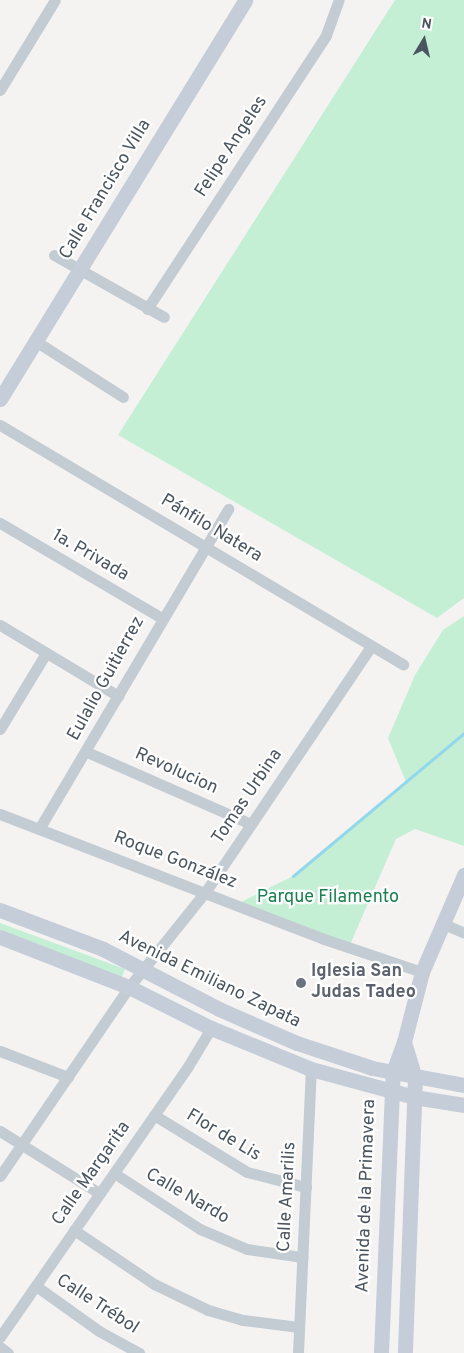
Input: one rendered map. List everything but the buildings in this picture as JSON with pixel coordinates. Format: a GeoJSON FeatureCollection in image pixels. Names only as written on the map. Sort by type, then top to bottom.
{"type":"FeatureCollection","features":[{"type":"Feature","properties":{"kind":"street"},"geometry":{"type":"LineString","coordinates":[[0,90],[55,0]]}},
{"type":"Feature","properties":{"kind":"street","name":"Calle Francisco Villa"},"geometry":{"type":"LineString","coordinates":[[0,399],[37,342],[245,0]]}},
{"type":"Feature","properties":{"kind":"street","name":"Felipe Angeles"},"geometry":{"type":"LineString","coordinates":[[147,309],[326,35],[339,0]]}},
{"type":"Feature","properties":{"kind":"street"},"geometry":{"type":"LineString","coordinates":[[54,255],[79,271],[164,317]]}},
{"type":"Feature","properties":{"kind":"street"},"geometry":{"type":"LineString","coordinates":[[37,342],[123,396]]}},
{"type":"Feature","properties":{"kind":"street","name":"Pánfilo Natera"},"geometry":{"type":"LineString","coordinates":[[0,425],[404,664]]}},
{"type":"Feature","properties":{"kind":"street","name":"Eulalio Guitierrez"},"geometry":{"type":"LineString","coordinates":[[39,829],[228,509]]}},
{"type":"Feature","properties":{"kind":"street","name":"1a. Privada"},"geometry":{"type":"LineString","coordinates":[[0,523],[162,618]]}},
{"type":"Feature","properties":{"kind":"street"},"geometry":{"type":"LineString","coordinates":[[0,625],[118,696]]}},
{"type":"Feature","properties":{"kind":"street","name":"Tomas Urbina"},"geometry":{"type":"LineString","coordinates":[[0,1176],[130,987],[206,891],[371,646]]}},
{"type":"Feature","properties":{"kind":"street"},"geometry":{"type":"LineString","coordinates":[[0,729],[46,653]]}},
{"type":"Feature","properties":{"kind":"street","name":"Revolucion"},"geometry":{"type":"LineString","coordinates":[[86,752],[251,824]]}},
{"type":"Feature","properties":{"kind":"street","name":"Roque González"},"geometry":{"type":"LineString","coordinates":[[0,814],[206,891],[324,939],[422,972]]}},
{"type":"Feature","properties":{"kind":"street","name":"Avenida de la Primavera"},"geometry":{"type":"LineString","coordinates":[[381,1353],[390,1091],[393,1072],[404,1042],[422,972],[441,924],[464,875]]}},
{"type":"Feature","properties":{"kind":"street","name":"Avenida Emiliano Zapata"},"geometry":{"type":"LineString","coordinates":[[0,910],[102,949],[261,1029],[305,1046],[393,1072],[464,1085]]}},
{"type":"Feature","properties":{"kind":"street"},"geometry":{"type":"LineString","coordinates":[[441,924],[464,933]]}},
{"type":"Feature","properties":{"kind":"street"},"geometry":{"type":"LineString","coordinates":[[0,937],[130,987],[211,1028],[311,1069],[414,1097],[464,1105]]}},
{"type":"Feature","properties":{"kind":"street","name":"Calle Margarita"},"geometry":{"type":"LineString","coordinates":[[0,1338],[154,1115],[211,1028]]}},
{"type":"Feature","properties":{"kind":"street"},"geometry":{"type":"LineString","coordinates":[[404,1042],[415,1077],[404,1353]]}},
{"type":"Feature","properties":{"kind":"street"},"geometry":{"type":"LineString","coordinates":[[0,1051],[68,1077]]}},
{"type":"Feature","properties":{"kind":"street","name":"Calle Amarilis"},"geometry":{"type":"LineString","coordinates":[[298,1353],[311,1069]]}},
{"type":"Feature","properties":{"kind":"street","name":"Flor de Lis"},"geometry":{"type":"LineString","coordinates":[[154,1115],[247,1172],[306,1187]]}},
{"type":"Feature","properties":{"kind":"street"},"geometry":{"type":"LineString","coordinates":[[0,1131],[99,1193]]}},
{"type":"Feature","properties":{"kind":"street","name":"Calle Nardo"},"geometry":{"type":"LineString","coordinates":[[114,1173],[200,1229],[247,1249],[302,1257]]}},
{"type":"Feature","properties":{"kind":"street"},"geometry":{"type":"LineString","coordinates":[[74,1230],[154,1284],[208,1310],[243,1320],[299,1327]]}},
{"type":"Feature","properties":{"kind":"street","name":"Calle Trébol"},"geometry":{"type":"LineString","coordinates":[[36,1286],[99,1331],[139,1353]]}},
{"type":"Feature","properties":{"kind":"street"},"geometry":{"type":"LineString","coordinates":[[0,1347],[8,1353]]}},
{"type":"Feature","properties":{"kind":"green space"},"geometry":{"type":"Polygon","coordinates":[[[395,0],[464,0],[464,598],[437,618],[118,435],[395,0]]]}},
{"type":"Feature","properties":{"kind":"green space","name":"Parque Filamento"},"geometry":{"type":"Polygon","coordinates":[[[464,616],[464,846],[415,829],[396,839],[349,947],[237,904],[293,876],[406,782],[388,738],[415,675],[443,630],[464,616]]]}},
{"type":"Feature","properties":{"kind":"green space"},"geometry":{"type":"Polygon","coordinates":[[[0,923],[125,969],[118,987],[0,940],[0,923]]]}},
{"type":"Feature","properties":{"kind":"waterway"},"geometry":{"type":"LineString","coordinates":[[293,876],[464,733]]}},
{"type":"Feature","properties":{"kind":"place","name":"Iglesia San Judas Tadeo"},"geometry":{"type":"Point","coordinates":[301,983]}}]}
